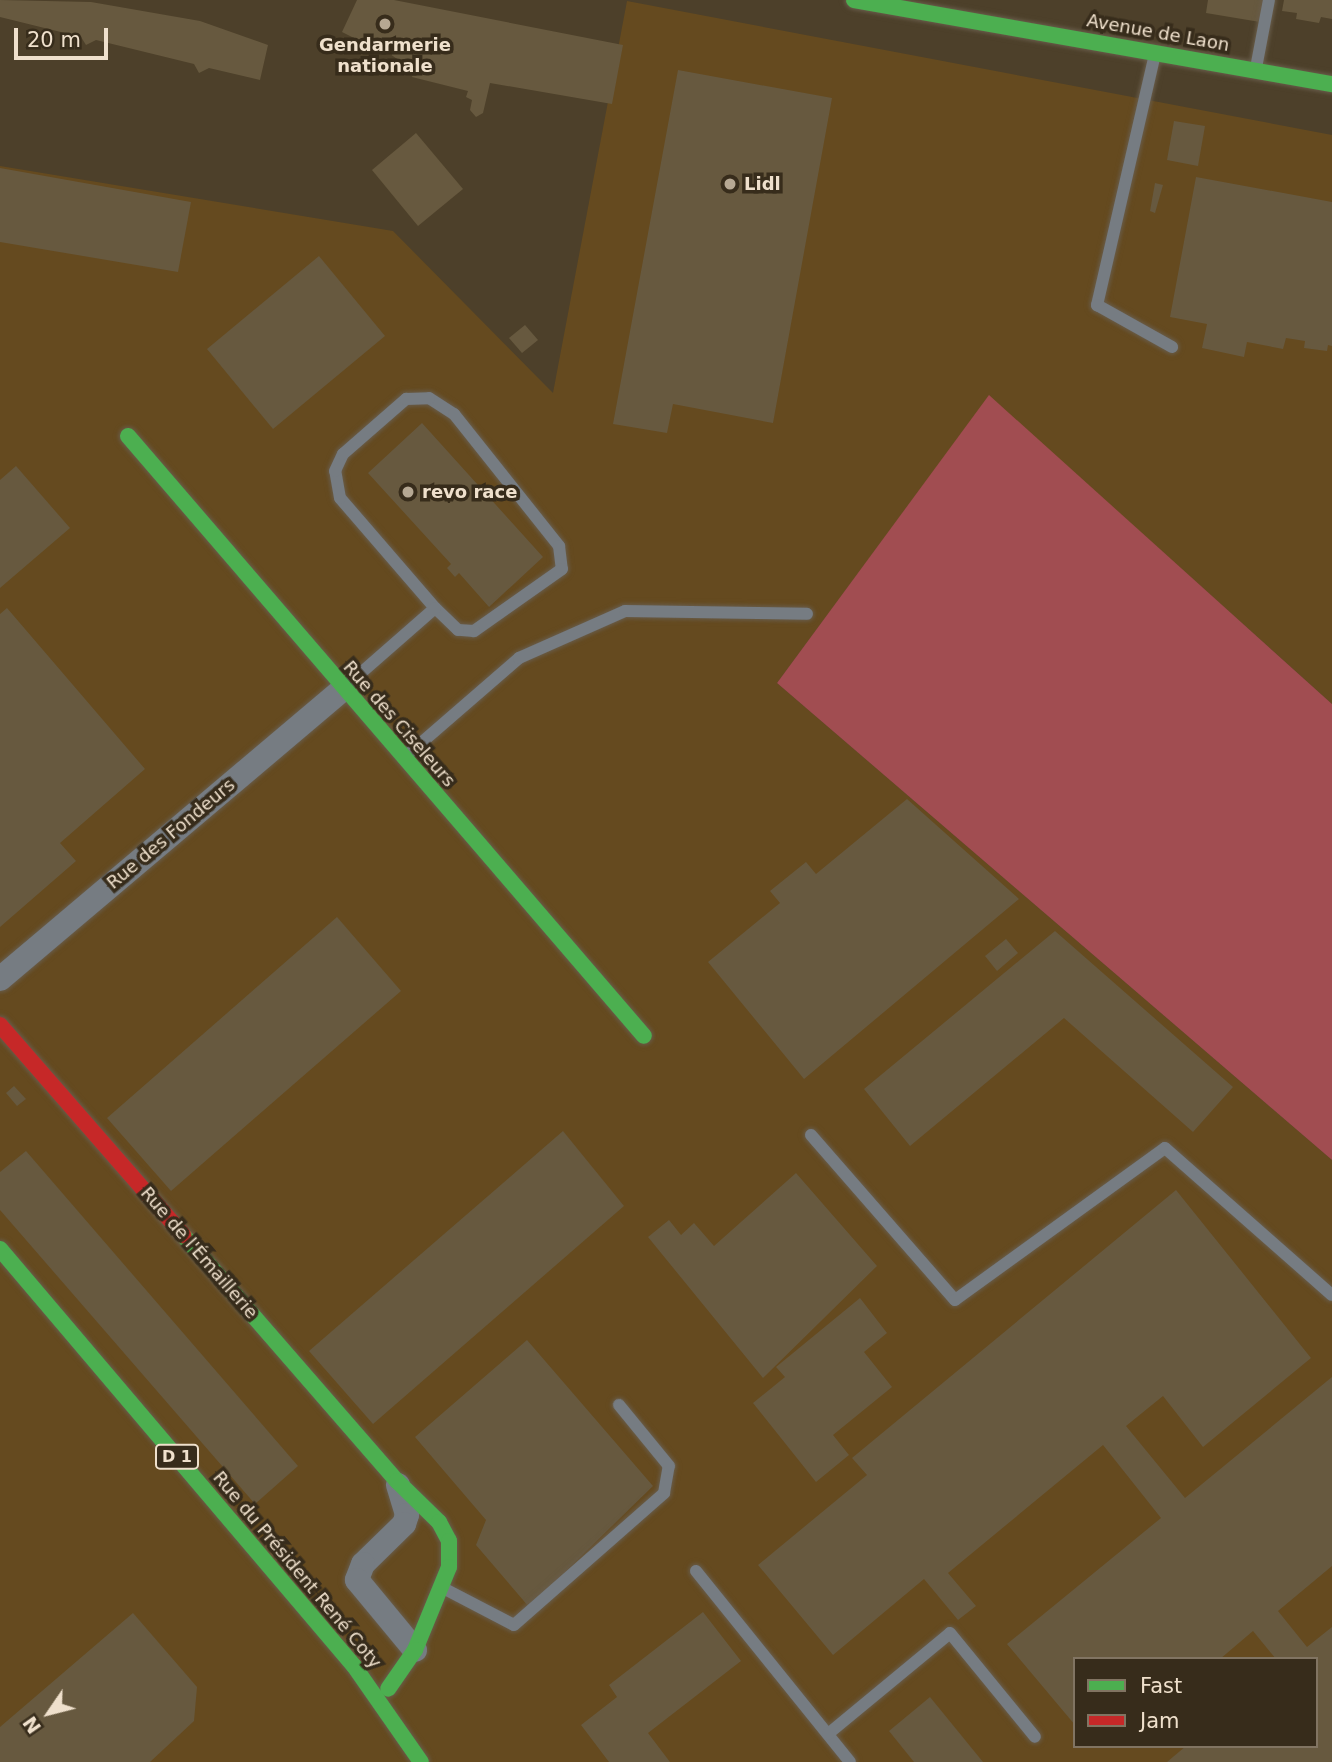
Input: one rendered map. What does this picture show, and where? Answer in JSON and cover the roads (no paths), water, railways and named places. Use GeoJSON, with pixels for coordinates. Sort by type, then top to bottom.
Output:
{"type":"FeatureCollection","features":[{"type":"Feature","properties":{"kind":"street","name":"Avenue de Laon"},"geometry":{"type":"LineString","coordinates":[[854,0],[919,6],[1332,84]]}},
{"type":"Feature","properties":{"kind":"street","name":"Rue des Ciseleurs"},"geometry":{"type":"LineString","coordinates":[[128,436],[403,759],[644,1036]]}},
{"type":"Feature","properties":{"kind":"street","name":"Rue des Fondeurs"},"geometry":{"type":"LineString","coordinates":[[0,979],[343,689]]}},
{"type":"Feature","properties":{"kind":"street","name":"Rue de l'Émaillerie"},"geometry":{"type":"LineString","coordinates":[[0,1026],[397,1481],[439,1522],[449,1541],[449,1567],[415,1650],[388,1689]]}},
{"type":"Feature","properties":{"kind":"street","name":"Rue du Président René Coty"},"geometry":{"type":"LineString","coordinates":[[0,1249],[354,1666],[421,1762]]}},
{"type":"Feature","properties":{"kind":"street","name":"Rue de l'Émaillerie"},"geometry":{"type":"LineString","coordinates":[[397,1481],[407,1515],[404,1524],[363,1564],[357,1580],[415,1650]]}},
{"type":"Feature","properties":{"kind":"street","name":"D 1"},"geometry":{"type":"LineString","coordinates":[[354,1666],[388,1689],[414,1721]]}},
{"type":"Feature","properties":{"kind":"lane"},"geometry":{"type":"LineString","coordinates":[[1255,70],[1269,0]]}},
{"type":"Feature","properties":{"kind":"lane"},"geometry":{"type":"LineString","coordinates":[[1156,52],[1097,305],[1172,347]]}},
{"type":"Feature","properties":{"kind":"lane"},"geometry":{"type":"LineString","coordinates":[[429,398],[454,414],[559,546],[562,569],[474,631],[458,630],[435,608],[340,498],[335,471],[343,454],[406,399],[429,398]]}},
{"type":"Feature","properties":{"kind":"lane"},"geometry":{"type":"LineString","coordinates":[[343,689],[435,608]]}},
{"type":"Feature","properties":{"kind":"lane"},"geometry":{"type":"LineString","coordinates":[[403,759],[519,658],[625,611],[807,614]]}},
{"type":"Feature","properties":{"kind":"lane"},"geometry":{"type":"LineString","coordinates":[[811,1135],[955,1300],[1165,1147],[1332,1295]]}},
{"type":"Feature","properties":{"kind":"lane"},"geometry":{"type":"LineString","coordinates":[[441,1587],[514,1625],[664,1493],[669,1466],[619,1405]]}},
{"type":"Feature","properties":{"kind":"lane"},"geometry":{"type":"LineString","coordinates":[[696,1571],[850,1762]]}},
{"type":"Feature","properties":{"kind":"lane"},"geometry":{"type":"LineString","coordinates":[[828,1734],[950,1633],[1035,1737]]}},
{"type":"Feature","properties":{"kind":"place","name":"Gendarmerie nationale"},"geometry":{"type":"Point","coordinates":[385,24]}},
{"type":"Feature","properties":{"kind":"place","name":"Lidl"},"geometry":{"type":"Point","coordinates":[730,184]}},
{"type":"Feature","properties":{"kind":"place","name":"revo race"},"geometry":{"type":"Point","coordinates":[408,492]}}]}
